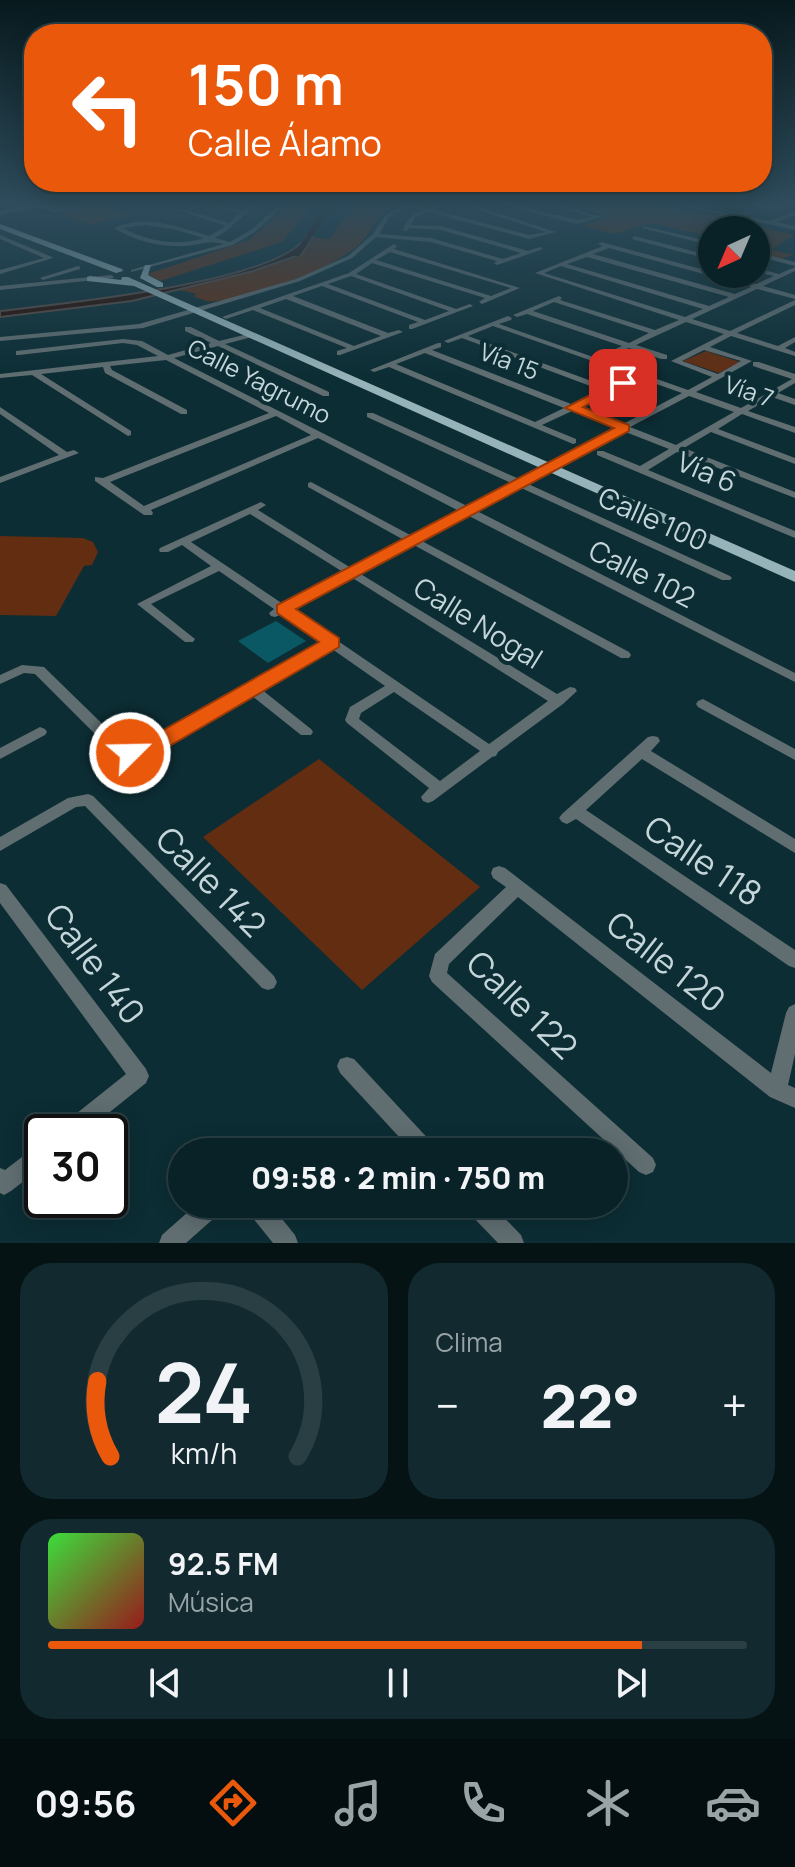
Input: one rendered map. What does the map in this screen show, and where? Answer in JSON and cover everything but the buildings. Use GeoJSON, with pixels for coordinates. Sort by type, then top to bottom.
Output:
{"type":"FeatureCollection","features":[{"type":"Feature","properties":{"kind":"main road"},"geometry":{"type":"LineString","coordinates":[[81,262],[122,275],[142,287]]}},
{"type":"Feature","properties":{"kind":"main road"},"geometry":{"type":"LineString","coordinates":[[85,262],[161,289],[249,335],[795,567]]}},
{"type":"Feature","properties":{"kind":"main road"},"geometry":{"type":"LineString","coordinates":[[89,265],[102,273],[90,279]]}},
{"type":"Feature","properties":{"kind":"main road"},"geometry":{"type":"LineString","coordinates":[[148,267],[143,276],[161,289]]}},
{"type":"Feature","properties":{"kind":"main road"},"geometry":{"type":"LineString","coordinates":[[90,279],[161,289]]}},
{"type":"Feature","properties":{"kind":"main road"},"geometry":{"type":"LineString","coordinates":[[202,310],[226,317],[795,577]]}},
{"type":"Feature","properties":{"kind":"street"},"geometry":{"type":"LineString","coordinates":[[13,269],[35,262]]}},
{"type":"Feature","properties":{"kind":"street"},"geometry":{"type":"LineString","coordinates":[[0,288],[122,275],[166,262]]}},
{"type":"Feature","properties":{"kind":"street"},"geometry":{"type":"LineString","coordinates":[[0,339],[140,326],[311,276],[340,262]]}},
{"type":"Feature","properties":{"kind":"street"},"geometry":{"type":"LineString","coordinates":[[226,317],[324,285],[373,262]]}},
{"type":"Feature","properties":{"kind":"street"},"geometry":{"type":"LineString","coordinates":[[378,262],[491,298]]}},
{"type":"Feature","properties":{"kind":"street"},"geometry":{"type":"LineString","coordinates":[[436,262],[517,288],[482,302]]}},
{"type":"Feature","properties":{"kind":"street"},"geometry":{"type":"LineString","coordinates":[[490,265],[500,262]]}},
{"type":"Feature","properties":{"kind":"street"},"geometry":{"type":"LineString","coordinates":[[565,262],[538,273],[795,354]]}},
{"type":"Feature","properties":{"kind":"street"},"geometry":{"type":"LineString","coordinates":[[615,262],[735,296]]}},
{"type":"Feature","properties":{"kind":"street"},"geometry":{"type":"LineString","coordinates":[[667,262],[698,271]]}},
{"type":"Feature","properties":{"kind":"street"},"geometry":{"type":"LineString","coordinates":[[560,264],[709,308]]}},
{"type":"Feature","properties":{"kind":"street"},"geometry":{"type":"LineString","coordinates":[[0,267],[13,269],[35,280],[78,268]]}},
{"type":"Feature","properties":{"kind":"street"},"geometry":{"type":"LineString","coordinates":[[770,281],[795,267]]}},
{"type":"Feature","properties":{"kind":"street"},"geometry":{"type":"LineString","coordinates":[[351,274],[456,311]]}},
{"type":"Feature","properties":{"kind":"street"},"geometry":{"type":"LineString","coordinates":[[770,274],[780,276]]}},
{"type":"Feature","properties":{"kind":"street"},"geometry":{"type":"LineString","coordinates":[[324,285],[424,322]]}},
{"type":"Feature","properties":{"kind":"street"},"geometry":{"type":"LineString","coordinates":[[597,360],[755,288]]}},
{"type":"Feature","properties":{"kind":"street"},"geometry":{"type":"LineString","coordinates":[[760,288],[795,299]]}},
{"type":"Feature","properties":{"kind":"street"},"geometry":{"type":"LineString","coordinates":[[269,289],[388,336]]}},
{"type":"Feature","properties":{"kind":"street"},"geometry":{"type":"LineString","coordinates":[[448,341],[566,295]]}},
{"type":"Feature","properties":{"kind":"street"},"geometry":{"type":"LineString","coordinates":[[720,377],[675,361],[780,310],[795,299]]}},
{"type":"Feature","properties":{"kind":"street"},"geometry":{"type":"LineString","coordinates":[[554,300],[656,333]]}},
{"type":"Feature","properties":{"kind":"street"},"geometry":{"type":"LineString","coordinates":[[412,327],[470,306]]}},
{"type":"Feature","properties":{"kind":"street"},"geometry":{"type":"LineString","coordinates":[[255,308],[353,348]]}},
{"type":"Feature","properties":{"kind":"street"},"geometry":{"type":"LineString","coordinates":[[780,310],[795,314]]}},
{"type":"Feature","properties":{"kind":"street"},"geometry":{"type":"LineString","coordinates":[[526,311],[664,357]]}},
{"type":"Feature","properties":{"kind":"street","name":"Vía 7"},"geometry":{"type":"LineString","coordinates":[[493,324],[795,430]]}},
{"type":"Feature","properties":{"kind":"street"},"geometry":{"type":"LineString","coordinates":[[188,329],[326,394]]}},
{"type":"Feature","properties":{"kind":"street"},"geometry":{"type":"LineString","coordinates":[[340,353],[399,332]]}},
{"type":"Feature","properties":{"kind":"street"},"geometry":{"type":"LineString","coordinates":[[0,376],[168,357],[249,335]]}},
{"type":"Feature","properties":{"kind":"street"},"geometry":{"type":"LineString","coordinates":[[462,336],[608,390]]}},
{"type":"Feature","properties":{"kind":"street"},"geometry":{"type":"LineString","coordinates":[[778,349],[795,339]]}},
{"type":"Feature","properties":{"kind":"street","name":"Calle Yagrumo"},"geometry":{"type":"LineString","coordinates":[[20,352],[132,341],[468,511]]}},
{"type":"Feature","properties":{"kind":"street","name":"Vía 15"},"geometry":{"type":"LineString","coordinates":[[374,370],[438,345]]}},
{"type":"Feature","properties":{"kind":"street"},"geometry":{"type":"LineString","coordinates":[[279,611],[748,361],[702,347]]}},
{"type":"Feature","properties":{"kind":"street","name":"Vía 15"},"geometry":{"type":"LineString","coordinates":[[425,350],[625,428]]}},
{"type":"Feature","properties":{"kind":"street","name":"Vía 15"},"geometry":{"type":"LineString","coordinates":[[389,364],[573,441]]}},
{"type":"Feature","properties":{"kind":"street"},"geometry":{"type":"LineString","coordinates":[[756,364],[795,378]]}},
{"type":"Feature","properties":{"kind":"street"},"geometry":{"type":"LineString","coordinates":[[106,365],[108,371],[184,412]]}},
{"type":"Feature","properties":{"kind":"street"},"geometry":{"type":"LineString","coordinates":[[33,372],[128,433]]}},
{"type":"Feature","properties":{"kind":"street"},"geometry":{"type":"LineString","coordinates":[[535,425],[639,375]]}},
{"type":"Feature","properties":{"kind":"street"},"geometry":{"type":"LineString","coordinates":[[640,470],[795,378]]}},
{"type":"Feature","properties":{"kind":"street"},"geometry":{"type":"LineString","coordinates":[[771,394],[795,402]]}},
{"type":"Feature","properties":{"kind":"street"},"geometry":{"type":"LineString","coordinates":[[0,410],[70,454],[0,480]]}},
{"type":"Feature","properties":{"kind":"street"},"geometry":{"type":"LineString","coordinates":[[277,413],[100,481],[146,511],[318,435]]}},
{"type":"Feature","properties":{"kind":"street","name":"Calle 100"},"geometry":{"type":"LineString","coordinates":[[370,415],[726,578]]}},
{"type":"Feature","properties":{"kind":"street","name":"Vía 6"},"geometry":{"type":"LineString","coordinates":[[625,428],[795,495]]}},
{"type":"Feature","properties":{"kind":"street","name":"Vía 7"},"geometry":{"type":"LineString","coordinates":[[711,429],[795,461]]}},
{"type":"Feature","properties":{"kind":"street","name":"Vía 6"},"geometry":{"type":"LineString","coordinates":[[600,453],[795,535]]}},
{"type":"Feature","properties":{"kind":"street"},"geometry":{"type":"LineString","coordinates":[[311,485],[625,655]]}},
{"type":"Feature","properties":{"kind":"street","name":"Calle Nogal"},"geometry":{"type":"LineString","coordinates":[[183,541],[255,508],[352,573],[564,696],[491,752]]}},
{"type":"Feature","properties":{"kind":"street","name":"Calle 102"},"geometry":{"type":"LineString","coordinates":[[468,511],[795,678]]}},
{"type":"Feature","properties":{"kind":"street"},"geometry":{"type":"LineString","coordinates":[[164,550],[183,541],[279,611],[333,643],[491,752],[434,792],[352,720],[355,710],[395,686]]}},
{"type":"Feature","properties":{"kind":"street"},"geometry":{"type":"LineString","coordinates":[[189,639],[143,604],[219,566]]}},
{"type":"Feature","properties":{"kind":"street"},"geometry":{"type":"LineString","coordinates":[[0,680],[22,669],[39,670],[120,750],[130,753],[146,749],[333,643]]}},
{"type":"Feature","properties":{"kind":"street"},"geometry":{"type":"LineString","coordinates":[[251,688],[306,732]]}},
{"type":"Feature","properties":{"kind":"street"},"geometry":{"type":"LineString","coordinates":[[703,704],[795,755]]}},
{"type":"Feature","properties":{"kind":"street"},"geometry":{"type":"LineString","coordinates":[[0,754],[40,732]]}},
{"type":"Feature","properties":{"kind":"street","name":"Calle 118"},"geometry":{"type":"LineString","coordinates":[[795,847],[648,747],[572,815],[795,960]]}},
{"type":"Feature","properties":{"kind":"street","name":"Calle 142"},"geometry":{"type":"LineString","coordinates":[[0,845],[73,802],[88,800],[268,982]]}},
{"type":"Feature","properties":{"kind":"street","name":"Calle 120"},"geometry":{"type":"LineString","coordinates":[[499,873],[786,1094]]}},
{"type":"Feature","properties":{"kind":"street","name":"Calle 122"},"geometry":{"type":"LineString","coordinates":[[517,887],[441,960],[438,976],[646,1165]]}},
{"type":"Feature","properties":{"kind":"street","name":"Calle 140"},"geometry":{"type":"LineString","coordinates":[[0,890],[139,1076],[92,1114]]}},
{"type":"Feature","properties":{"kind":"street"},"geometry":{"type":"LineString","coordinates":[[786,1094],[795,1013]]}},
{"type":"Feature","properties":{"kind":"street"},"geometry":{"type":"LineString","coordinates":[[347,1066],[414,1138]]}},
{"type":"Feature","properties":{"kind":"street"},"geometry":{"type":"LineString","coordinates":[[2,1181],[24,1166]]}},
{"type":"Feature","properties":{"kind":"street"},"geometry":{"type":"LineString","coordinates":[[170,1243],[198,1218]]}},
{"type":"Feature","properties":{"kind":"street"},"geometry":{"type":"LineString","coordinates":[[267,1218],[287,1243]]}},
{"type":"Feature","properties":{"kind":"street"},"geometry":{"type":"LineString","coordinates":[[489,1218],[512,1242]]}},
{"type":"Feature","properties":{"kind":"shaded area"},"geometry":{"type":"Polygon","coordinates":[[[184,262],[219,262],[160,281],[148,274],[184,262]]]}},
{"type":"Feature","properties":{"kind":"shaded area"},"geometry":{"type":"Polygon","coordinates":[[[279,262],[333,262],[289,282],[233,298],[205,300],[193,296],[197,294],[175,289],[279,262]]]}},
{"type":"Feature","properties":{"kind":"shaded area"},"geometry":{"type":"Polygon","coordinates":[[[279,262],[132,301],[0,317],[0,311],[116,297],[214,278],[279,262]]]}},
{"type":"Feature","properties":{"kind":"shaded area"},"geometry":{"type":"Polygon","coordinates":[[[706,351],[740,362],[719,373],[683,361],[706,351]]]}},
{"type":"Feature","properties":{"kind":"shaded area"},"geometry":{"type":"Polygon","coordinates":[[[0,536],[83,538],[93,542],[98,552],[92,565],[84,566],[56,616],[0,615],[0,536]]]}},
{"type":"Feature","properties":{"kind":"shaded area"},"geometry":{"type":"Polygon","coordinates":[[[319,759],[480,887],[362,990],[203,837],[319,759]]]}},
{"type":"Feature","properties":{"kind":"route"},"geometry":{"type":"LineString","coordinates":[[130,753],[146,749],[333,643],[283,609],[625,428],[572,408],[623,383]]}}]}
